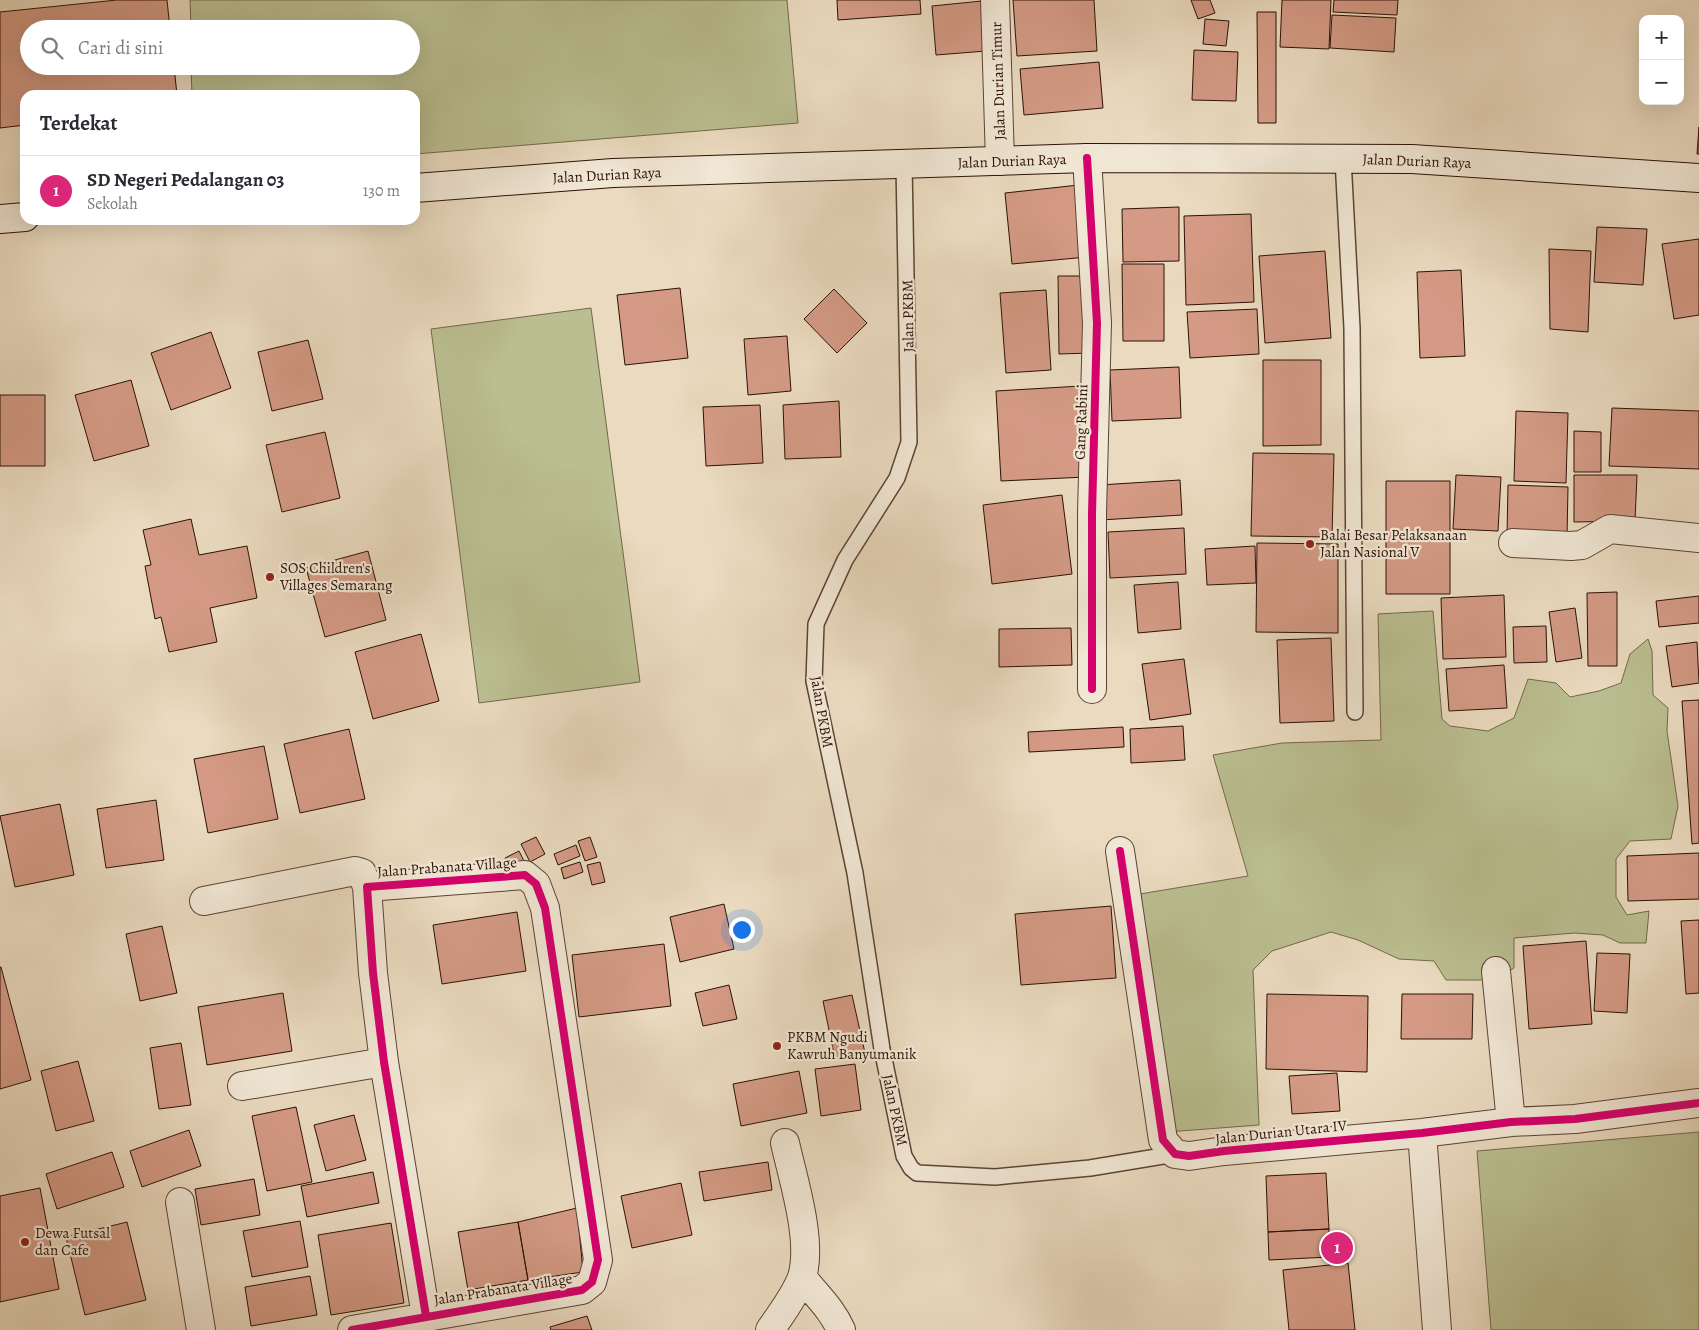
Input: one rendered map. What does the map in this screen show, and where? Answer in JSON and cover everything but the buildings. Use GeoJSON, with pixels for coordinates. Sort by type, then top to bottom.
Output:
{"type":"FeatureCollection","features":[{"type":"Feature","properties":{"kind":"street","name":"Jalan Durian Timur"},"geometry":{"type":"LineString","coordinates":[[995,0],[1000,161]]}},
{"type":"Feature","properties":{"kind":"street","name":"Jalan Durian Raya"},"geometry":{"type":"LineString","coordinates":[[420,188],[613,173],[1087,158],[1412,159],[1699,178]]}},
{"type":"Feature","properties":{"kind":"street","name":"Gang Rabini"},"geometry":{"type":"LineString","coordinates":[[1087,158],[1097,323],[1093,476],[1092,688]]}},
{"type":"Feature","properties":{"kind":"street"},"geometry":{"type":"LineString","coordinates":[[0,219],[20,217]]}},
{"type":"Feature","properties":{"kind":"street"},"geometry":{"type":"LineString","coordinates":[[1513,543],[1571,546],[1590,542],[1610,529],[1699,538]]}},
{"type":"Feature","properties":{"kind":"street"},"geometry":{"type":"LineString","coordinates":[[1120,851],[1163,1140],[1175,1154]]}},
{"type":"Feature","properties":{"kind":"street"},"geometry":{"type":"LineString","coordinates":[[204,901],[355,871],[362,873],[367,887]]}},
{"type":"Feature","properties":{"kind":"street","name":"Jalan Prabanata Village"},"geometry":{"type":"LineString","coordinates":[[352,1330],[582,1290],[592,1282],[598,1260],[545,908],[536,884],[525,876],[367,887],[373,973],[384,1062],[426,1316]]}},
{"type":"Feature","properties":{"kind":"street"},"geometry":{"type":"LineString","coordinates":[[1496,971],[1512,1122]]}},
{"type":"Feature","properties":{"kind":"street"},"geometry":{"type":"LineString","coordinates":[[242,1086],[384,1062]]}},
{"type":"Feature","properties":{"kind":"street","name":"Jalan Durian Utara IV"},"geometry":{"type":"LineString","coordinates":[[1175,1154],[1189,1156],[1224,1151],[1422,1133],[1512,1122],[1575,1119],[1699,1103]]}},
{"type":"Feature","properties":{"kind":"street"},"geometry":{"type":"LineString","coordinates":[[1422,1133],[1437,1330]]}},
{"type":"Feature","properties":{"kind":"street"},"geometry":{"type":"LineString","coordinates":[[770,1330],[802,1277],[806,1255],[804,1231],[786,1143]]}},
{"type":"Feature","properties":{"kind":"street"},"geometry":{"type":"LineString","coordinates":[[180,1202],[201,1330]]}},
{"type":"Feature","properties":{"kind":"street"},"geometry":{"type":"LineString","coordinates":[[802,1277],[824,1302],[841,1330]]}},
{"type":"Feature","properties":{"kind":"lane"},"geometry":{"type":"LineString","coordinates":[[1343,159],[1352,328],[1355,712]]}},
{"type":"Feature","properties":{"kind":"lane","name":"Jalan PKBM"},"geometry":{"type":"LineString","coordinates":[[904,164],[909,442],[897,478],[844,560],[816,624],[814,681],[855,873],[882,1049],[904,1156],[911,1168],[917,1173],[995,1177],[1090,1168],[1175,1154]]}},
{"type":"Feature","properties":{"kind":"green space"},"geometry":{"type":"Polygon","coordinates":[[[190,0],[787,0],[798,123],[420,154],[420,90],[192,90],[191,75],[420,75],[420,20],[191,20],[190,0]]]}},
{"type":"Feature","properties":{"kind":"green space"},"geometry":{"type":"Polygon","coordinates":[[[591,308],[640,682],[479,703],[431,329],[591,308]]]}},
{"type":"Feature","properties":{"kind":"green space"},"geometry":{"type":"Polygon","coordinates":[[[1433,611],[1442,719],[1450,726],[1488,731],[1514,718],[1528,679],[1556,683],[1570,697],[1599,691],[1621,683],[1630,654],[1648,639],[1652,651],[1653,695],[1668,708],[1667,731],[1678,806],[1671,839],[1630,841],[1616,859],[1616,897],[1627,915],[1649,911],[1646,943],[1620,943],[1603,935],[1575,933],[1514,938],[1514,968],[1494,980],[1446,980],[1434,961],[1399,959],[1358,940],[1331,932],[1272,951],[1253,970],[1259,1125],[1167,1132],[1140,894],[1248,876],[1213,755],[1282,743],[1381,740],[1378,614],[1433,611]]]}},
{"type":"Feature","properties":{"kind":"green space"},"geometry":{"type":"Polygon","coordinates":[[[1699,1132],[1699,1330],[1491,1330],[1477,1151],[1699,1132]]]}},
{"type":"Feature","properties":{"kind":"cycle path"},"geometry":{"type":"LineString","coordinates":[[1087,158],[1097,323],[1092,513],[1092,689]]}},
{"type":"Feature","properties":{"kind":"cycle path"},"geometry":{"type":"LineString","coordinates":[[1120,851],[1163,1140],[1175,1154],[1189,1156],[1224,1151],[1422,1133],[1511,1122],[1575,1119],[1699,1103]]}},
{"type":"Feature","properties":{"kind":"cycle path"},"geometry":{"type":"LineString","coordinates":[[352,1330],[582,1290],[592,1282],[598,1260],[545,908],[536,884],[525,875],[367,887],[373,973],[384,1062],[426,1316]]}},
{"type":"Feature","properties":{"kind":"place","name":"Balai Besar Pelaksanaan Jalan Nasional V"},"geometry":{"type":"Point","coordinates":[1310,544]}},
{"type":"Feature","properties":{"kind":"place","name":"SOS Children's Villages Semarang"},"geometry":{"type":"Point","coordinates":[270,577]}},
{"type":"Feature","properties":{"kind":"place","name":"PKBM Ngudi Kawruh Banyumanik"},"geometry":{"type":"Point","coordinates":[777,1046]}},
{"type":"Feature","properties":{"kind":"place","name":"Dewa Futsal dan Cafe"},"geometry":{"type":"Point","coordinates":[25,1242]}},
{"type":"Feature","properties":{"kind":"place","name":"SD Negeri Pedalangan 03"},"geometry":{"type":"Point","coordinates":[1337,1248]}}]}
